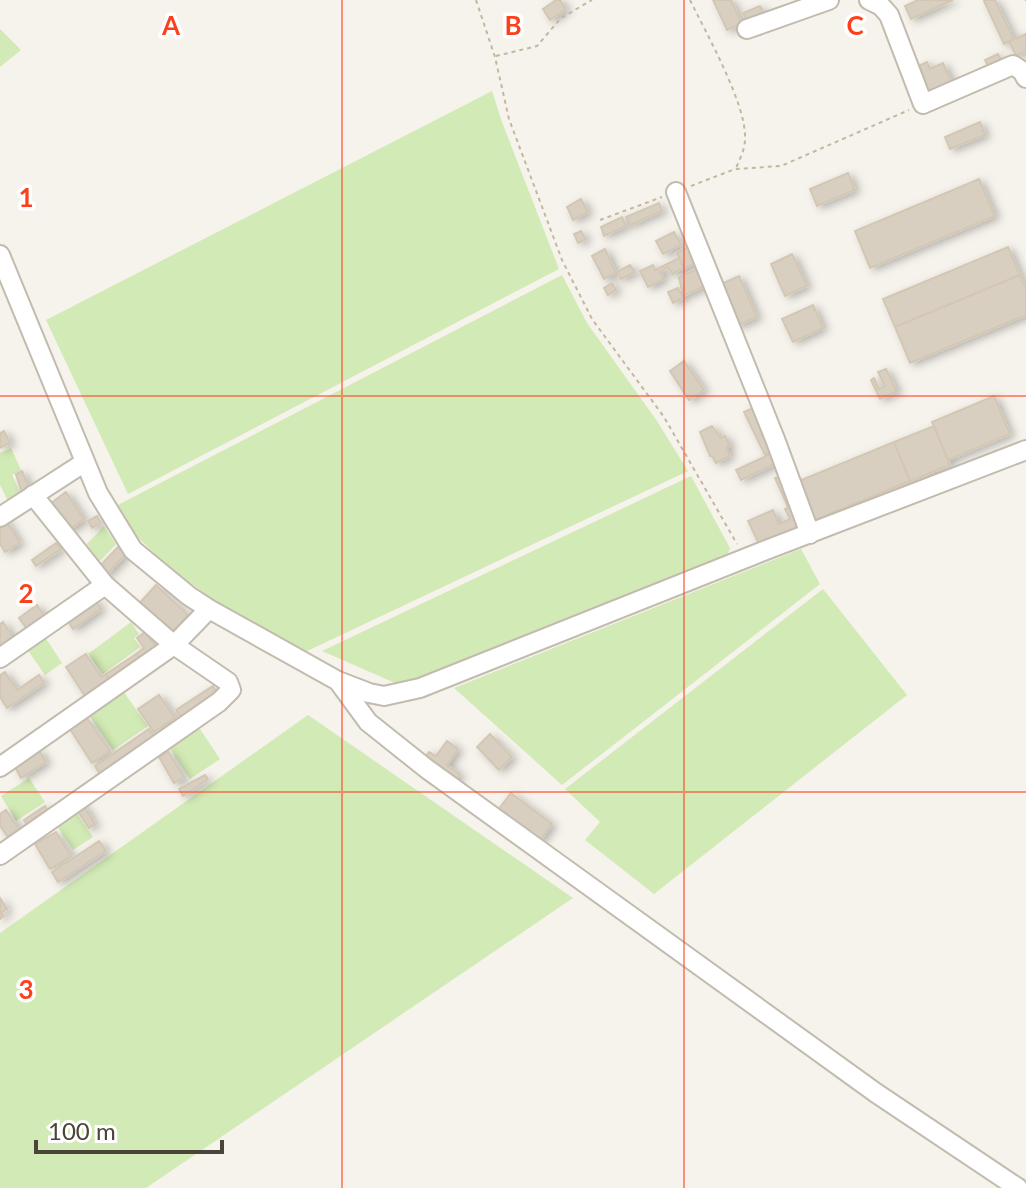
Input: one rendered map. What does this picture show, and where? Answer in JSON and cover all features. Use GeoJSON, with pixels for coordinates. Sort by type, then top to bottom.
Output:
{"type":"FeatureCollection","features":[{"type":"Feature","properties":{"kind":"lane"},"geometry":{"type":"LineString","coordinates":[[747,29],[829,0]]}},
{"type":"Feature","properties":{"kind":"lane"},"geometry":{"type":"LineString","coordinates":[[869,0],[889,15],[923,104],[1013,65],[1026,78]]}},
{"type":"Feature","properties":{"kind":"lane"},"geometry":{"type":"LineString","coordinates":[[676,192],[810,534]]}},
{"type":"Feature","properties":{"kind":"lane"},"geometry":{"type":"LineString","coordinates":[[0,255],[98,493],[133,550],[209,609],[338,681],[384,696],[420,688],[1026,450]]}},
{"type":"Feature","properties":{"kind":"lane"},"geometry":{"type":"LineString","coordinates":[[0,517],[85,462]]}},
{"type":"Feature","properties":{"kind":"lane"},"geometry":{"type":"LineString","coordinates":[[0,855],[229,694],[231,685],[174,645],[105,585],[33,495]]}},
{"type":"Feature","properties":{"kind":"lane"},"geometry":{"type":"LineString","coordinates":[[0,658],[105,585]]}},
{"type":"Feature","properties":{"kind":"lane"},"geometry":{"type":"LineString","coordinates":[[0,767],[174,645],[209,609]]}},
{"type":"Feature","properties":{"kind":"lane"},"geometry":{"type":"LineString","coordinates":[[338,681],[368,722],[427,769],[876,1093],[1018,1188]]}},
{"type":"Feature","properties":{"kind":"path"},"geometry":{"type":"LineString","coordinates":[[476,0],[495,57],[509,119],[562,260],[592,319],[664,417],[746,558]]}},
{"type":"Feature","properties":{"kind":"path"},"geometry":{"type":"LineString","coordinates":[[495,57],[537,46],[561,18],[592,0]]}},
{"type":"Feature","properties":{"kind":"path"},"geometry":{"type":"LineString","coordinates":[[690,0],[734,94],[744,125],[745,139],[735,169]]}},
{"type":"Feature","properties":{"kind":"path"},"geometry":{"type":"LineString","coordinates":[[600,220],[735,169],[781,166],[923,104]]}},
{"type":"Feature","properties":{"kind":"green space"},"geometry":{"type":"Polygon","coordinates":[[[0,29],[21,50],[0,67],[0,29]]]}},
{"type":"Feature","properties":{"kind":"green space"},"geometry":{"type":"Polygon","coordinates":[[[492,91],[559,269],[128,494],[46,320],[492,91]]]}},
{"type":"Feature","properties":{"kind":"green space"},"geometry":{"type":"Polygon","coordinates":[[[562,275],[587,323],[657,421],[688,471],[303,653],[200,590],[154,553],[112,508],[562,275]]]}},
{"type":"Feature","properties":{"kind":"green space"},"geometry":{"type":"Polygon","coordinates":[[[11,448],[21,470],[12,475],[21,494],[8,501],[0,485],[0,453],[11,448]]]}},
{"type":"Feature","properties":{"kind":"green space"},"geometry":{"type":"Polygon","coordinates":[[[691,476],[730,548],[726,558],[404,687],[322,651],[691,476]]]}},
{"type":"Feature","properties":{"kind":"green space"},"geometry":{"type":"Polygon","coordinates":[[[104,526],[116,544],[99,562],[87,544],[104,526]]]}},
{"type":"Feature","properties":{"kind":"green space"},"geometry":{"type":"Polygon","coordinates":[[[801,549],[820,584],[562,785],[454,688],[801,549]]]}},
{"type":"Feature","properties":{"kind":"green space"},"geometry":{"type":"Polygon","coordinates":[[[823,589],[907,695],[654,894],[585,840],[600,822],[565,789],[823,589]]]}},
{"type":"Feature","properties":{"kind":"green space"},"geometry":{"type":"Polygon","coordinates":[[[131,622],[139,634],[134,638],[140,647],[103,674],[88,654],[131,622]]]}},
{"type":"Feature","properties":{"kind":"green space"},"geometry":{"type":"Polygon","coordinates":[[[45,637],[62,663],[45,675],[27,649],[45,637]]]}},
{"type":"Feature","properties":{"kind":"green space"},"geometry":{"type":"Polygon","coordinates":[[[123,691],[148,726],[113,750],[89,715],[123,691]]]}},
{"type":"Feature","properties":{"kind":"green space"},"geometry":{"type":"Polygon","coordinates":[[[308,715],[573,898],[146,1188],[0,1188],[0,933],[308,715]]]}},
{"type":"Feature","properties":{"kind":"green space"},"geometry":{"type":"Polygon","coordinates":[[[198,726],[220,759],[190,779],[168,746],[198,726]]]}},
{"type":"Feature","properties":{"kind":"green space"},"geometry":{"type":"Polygon","coordinates":[[[29,778],[45,802],[16,821],[1,796],[29,778]]]}},
{"type":"Feature","properties":{"kind":"green space"},"geometry":{"type":"Polygon","coordinates":[[[74,809],[93,837],[73,850],[54,822],[74,809]]]}},
{"type":"Feature","properties":{"kind":"building"},"geometry":{"type":"Polygon","coordinates":[[[560,0],[566,9],[550,20],[543,9],[560,0]]]}},
{"type":"Feature","properties":{"kind":"building"},"geometry":{"type":"Polygon","coordinates":[[[713,0],[731,0],[742,24],[727,30],[713,0]]]}},
{"type":"Feature","properties":{"kind":"building"},"geometry":{"type":"Polygon","coordinates":[[[918,0],[953,0],[911,19],[905,6],[918,0]]]}},
{"type":"Feature","properties":{"kind":"building"},"geometry":{"type":"Polygon","coordinates":[[[995,0],[1014,39],[1004,44],[984,1],[995,0]]]}},
{"type":"Feature","properties":{"kind":"building"},"geometry":{"type":"Polygon","coordinates":[[[760,6],[764,14],[747,21],[743,13],[760,6]]]}},
{"type":"Feature","properties":{"kind":"building"},"geometry":{"type":"Polygon","coordinates":[[[1026,34],[1026,51],[1016,56],[1009,41],[1026,34]]]}},
{"type":"Feature","properties":{"kind":"building"},"geometry":{"type":"Polygon","coordinates":[[[998,54],[1003,64],[990,70],[985,60],[998,54]]]}},
{"type":"Feature","properties":{"kind":"building"},"geometry":{"type":"Polygon","coordinates":[[[927,62],[930,69],[943,63],[953,85],[925,98],[914,68],[927,62]]]}},
{"type":"Feature","properties":{"kind":"building"},"geometry":{"type":"Polygon","coordinates":[[[980,122],[985,135],[950,149],[945,137],[980,122]]]}},
{"type":"Feature","properties":{"kind":"building"},"geometry":{"type":"Polygon","coordinates":[[[848,173],[855,190],[817,206],[810,189],[848,173]]]}},
{"type":"Feature","properties":{"kind":"building"},"geometry":{"type":"Polygon","coordinates":[[[979,179],[995,216],[870,268],[855,231],[979,179]]]}},
{"type":"Feature","properties":{"kind":"building"},"geometry":{"type":"Polygon","coordinates":[[[581,199],[588,212],[573,220],[567,207],[581,199]]]}},
{"type":"Feature","properties":{"kind":"building"},"geometry":{"type":"Polygon","coordinates":[[[659,203],[662,211],[630,225],[626,217],[659,203]]]}},
{"type":"Feature","properties":{"kind":"building"},"geometry":{"type":"Polygon","coordinates":[[[622,217],[626,226],[604,236],[601,227],[622,217]]]}},
{"type":"Feature","properties":{"kind":"building"},"geometry":{"type":"Polygon","coordinates":[[[581,231],[586,239],[578,243],[574,234],[581,231]]]}},
{"type":"Feature","properties":{"kind":"building"},"geometry":{"type":"Polygon","coordinates":[[[674,232],[681,245],[663,254],[656,241],[674,232]]]}},
{"type":"Feature","properties":{"kind":"building"},"geometry":{"type":"Polygon","coordinates":[[[688,247],[696,263],[684,268],[677,253],[688,247]]]}},
{"type":"Feature","properties":{"kind":"building"},"geometry":{"type":"Polygon","coordinates":[[[1008,247],[1020,275],[895,327],[883,299],[1008,247]]]}},
{"type":"Feature","properties":{"kind":"building"},"geometry":{"type":"Polygon","coordinates":[[[605,249],[616,273],[604,279],[592,256],[605,249]]]}},
{"type":"Feature","properties":{"kind":"building"},"geometry":{"type":"Polygon","coordinates":[[[792,254],[807,286],[785,296],[771,264],[792,254]]]}},
{"type":"Feature","properties":{"kind":"building"},"geometry":{"type":"Polygon","coordinates":[[[679,258],[684,268],[672,274],[668,267],[660,272],[664,279],[648,287],[640,271],[653,265],[655,270],[679,258]]]}},
{"type":"Feature","properties":{"kind":"building"},"geometry":{"type":"Polygon","coordinates":[[[630,265],[635,272],[621,279],[617,272],[630,265]]]}},
{"type":"Feature","properties":{"kind":"building"},"geometry":{"type":"Polygon","coordinates":[[[697,269],[705,286],[683,296],[679,277],[697,269]]]}},
{"type":"Feature","properties":{"kind":"building"},"geometry":{"type":"Polygon","coordinates":[[[1020,275],[1026,289],[1026,315],[910,363],[895,327],[1020,275]]]}},
{"type":"Feature","properties":{"kind":"building"},"geometry":{"type":"Polygon","coordinates":[[[739,276],[757,317],[737,326],[719,285],[739,276]]]}},
{"type":"Feature","properties":{"kind":"building"},"geometry":{"type":"Polygon","coordinates":[[[612,283],[616,290],[608,295],[604,288],[612,283]]]}},
{"type":"Feature","properties":{"kind":"building"},"geometry":{"type":"Polygon","coordinates":[[[678,288],[683,298],[673,303],[668,292],[678,288]]]}},
{"type":"Feature","properties":{"kind":"building"},"geometry":{"type":"Polygon","coordinates":[[[813,305],[823,328],[793,342],[782,319],[813,305]]]}},
{"type":"Feature","properties":{"kind":"building"},"geometry":{"type":"Polygon","coordinates":[[[684,361],[704,390],[689,400],[670,371],[684,361]]]}},
{"type":"Feature","properties":{"kind":"building"},"geometry":{"type":"Polygon","coordinates":[[[886,369],[897,391],[880,399],[871,380],[874,378],[879,389],[885,386],[878,372],[886,369]]]}},
{"type":"Feature","properties":{"kind":"building"},"geometry":{"type":"Polygon","coordinates":[[[994,396],[1010,434],[948,460],[932,422],[994,396]]]}},
{"type":"Feature","properties":{"kind":"building"},"geometry":{"type":"Polygon","coordinates":[[[753,408],[774,451],[765,455],[744,412],[753,408]]]}},
{"type":"Feature","properties":{"kind":"building"},"geometry":{"type":"Polygon","coordinates":[[[712,426],[721,438],[725,436],[730,446],[726,448],[730,456],[716,463],[700,432],[712,426]]]}},
{"type":"Feature","properties":{"kind":"building"},"geometry":{"type":"Polygon","coordinates":[[[934,426],[950,465],[910,481],[894,442],[934,426]]]}},
{"type":"Feature","properties":{"kind":"building"},"geometry":{"type":"Polygon","coordinates":[[[4,431],[10,443],[0,448],[0,433],[4,431]]]}},
{"type":"Feature","properties":{"kind":"building"},"geometry":{"type":"Polygon","coordinates":[[[894,442],[910,481],[810,522],[794,483],[894,442]]]}},
{"type":"Feature","properties":{"kind":"building"},"geometry":{"type":"Polygon","coordinates":[[[775,452],[779,462],[741,480],[736,470],[775,452]]]}},
{"type":"Feature","properties":{"kind":"building"},"geometry":{"type":"Polygon","coordinates":[[[22,471],[30,489],[22,493],[16,474],[22,471]]]}},
{"type":"Feature","properties":{"kind":"building"},"geometry":{"type":"Polygon","coordinates":[[[783,475],[795,504],[788,507],[775,478],[783,475]]]}},
{"type":"Feature","properties":{"kind":"building"},"geometry":{"type":"Polygon","coordinates":[[[66,492],[84,519],[68,531],[50,504],[66,492]]]}},
{"type":"Feature","properties":{"kind":"building"},"geometry":{"type":"Polygon","coordinates":[[[795,504],[804,524],[759,544],[748,521],[773,510],[779,524],[790,519],[785,509],[795,504]]]}},
{"type":"Feature","properties":{"kind":"building"},"geometry":{"type":"Polygon","coordinates":[[[97,516],[101,523],[92,528],[88,521],[97,516]]]}},
{"type":"Feature","properties":{"kind":"building"},"geometry":{"type":"Polygon","coordinates":[[[5,519],[20,543],[5,552],[0,544],[0,522],[5,519]]]}},
{"type":"Feature","properties":{"kind":"building"},"geometry":{"type":"Polygon","coordinates":[[[56,543],[61,549],[36,566],[32,560],[56,543]]]}},
{"type":"Feature","properties":{"kind":"building"},"geometry":{"type":"Polygon","coordinates":[[[118,547],[126,554],[106,575],[98,568],[118,547]]]}},
{"type":"Feature","properties":{"kind":"building"},"geometry":{"type":"Polygon","coordinates":[[[156,585],[188,615],[168,637],[136,607],[156,585]]]}},
{"type":"Feature","properties":{"kind":"building"},"geometry":{"type":"Polygon","coordinates":[[[95,600],[101,609],[73,629],[67,620],[95,600]]]}},
{"type":"Feature","properties":{"kind":"building"},"geometry":{"type":"Polygon","coordinates":[[[37,605],[47,620],[29,632],[19,618],[37,605]]]}},
{"type":"Feature","properties":{"kind":"building"},"geometry":{"type":"Polygon","coordinates":[[[3,622],[17,643],[0,653],[0,624],[3,622]]]}},
{"type":"Feature","properties":{"kind":"building"},"geometry":{"type":"Polygon","coordinates":[[[145,632],[158,650],[142,662],[136,654],[144,648],[137,638],[145,632]]]}},
{"type":"Feature","properties":{"kind":"building"},"geometry":{"type":"Polygon","coordinates":[[[86,654],[101,677],[106,674],[112,683],[87,699],[66,667],[86,654]]]}},
{"type":"Feature","properties":{"kind":"building"},"geometry":{"type":"Polygon","coordinates":[[[136,654],[142,662],[112,683],[106,674],[136,654]]]}},
{"type":"Feature","properties":{"kind":"building"},"geometry":{"type":"Polygon","coordinates":[[[5,672],[17,690],[39,675],[44,683],[7,708],[0,697],[0,675],[5,672]]]}},
{"type":"Feature","properties":{"kind":"building"},"geometry":{"type":"Polygon","coordinates":[[[213,686],[218,694],[182,719],[176,710],[213,686]]]}},
{"type":"Feature","properties":{"kind":"building"},"geometry":{"type":"Polygon","coordinates":[[[159,695],[175,718],[154,732],[138,709],[159,695]]]}},
{"type":"Feature","properties":{"kind":"building"},"geometry":{"type":"Polygon","coordinates":[[[87,718],[110,751],[92,763],[70,729],[87,718]]]}},
{"type":"Feature","properties":{"kind":"building"},"geometry":{"type":"Polygon","coordinates":[[[149,729],[156,739],[101,776],[95,766],[149,729]]]}},
{"type":"Feature","properties":{"kind":"building"},"geometry":{"type":"Polygon","coordinates":[[[490,734],[512,757],[499,770],[477,747],[490,734]]]}},
{"type":"Feature","properties":{"kind":"building"},"geometry":{"type":"Polygon","coordinates":[[[447,741],[458,749],[447,765],[460,774],[453,784],[422,762],[429,752],[436,756],[447,741]]]}},
{"type":"Feature","properties":{"kind":"building"},"geometry":{"type":"Polygon","coordinates":[[[39,750],[46,762],[21,778],[14,765],[39,750]]]}},
{"type":"Feature","properties":{"kind":"building"},"geometry":{"type":"Polygon","coordinates":[[[168,751],[184,777],[174,783],[159,757],[168,751]]]}},
{"type":"Feature","properties":{"kind":"building"},"geometry":{"type":"Polygon","coordinates":[[[205,775],[208,779],[183,796],[179,789],[205,775]]]}},
{"type":"Feature","properties":{"kind":"building"},"geometry":{"type":"Polygon","coordinates":[[[511,793],[552,824],[539,842],[498,810],[511,793]]]}},
{"type":"Feature","properties":{"kind":"building"},"geometry":{"type":"Polygon","coordinates":[[[82,803],[95,824],[89,828],[75,807],[82,803]]]}},
{"type":"Feature","properties":{"kind":"building"},"geometry":{"type":"Polygon","coordinates":[[[45,806],[49,812],[28,827],[24,820],[45,806]]]}},
{"type":"Feature","properties":{"kind":"building"},"geometry":{"type":"Polygon","coordinates":[[[6,810],[21,832],[10,840],[0,826],[0,814],[6,810]]]}},
{"type":"Feature","properties":{"kind":"building"},"geometry":{"type":"Polygon","coordinates":[[[56,832],[71,856],[50,869],[35,844],[56,832]]]}},
{"type":"Feature","properties":{"kind":"building"},"geometry":{"type":"Polygon","coordinates":[[[99,841],[106,851],[58,882],[52,872],[99,841]]]}},
{"type":"Feature","properties":{"kind":"building"},"geometry":{"type":"Polygon","coordinates":[[[0,898],[7,909],[0,919],[0,898]]]}}]}
